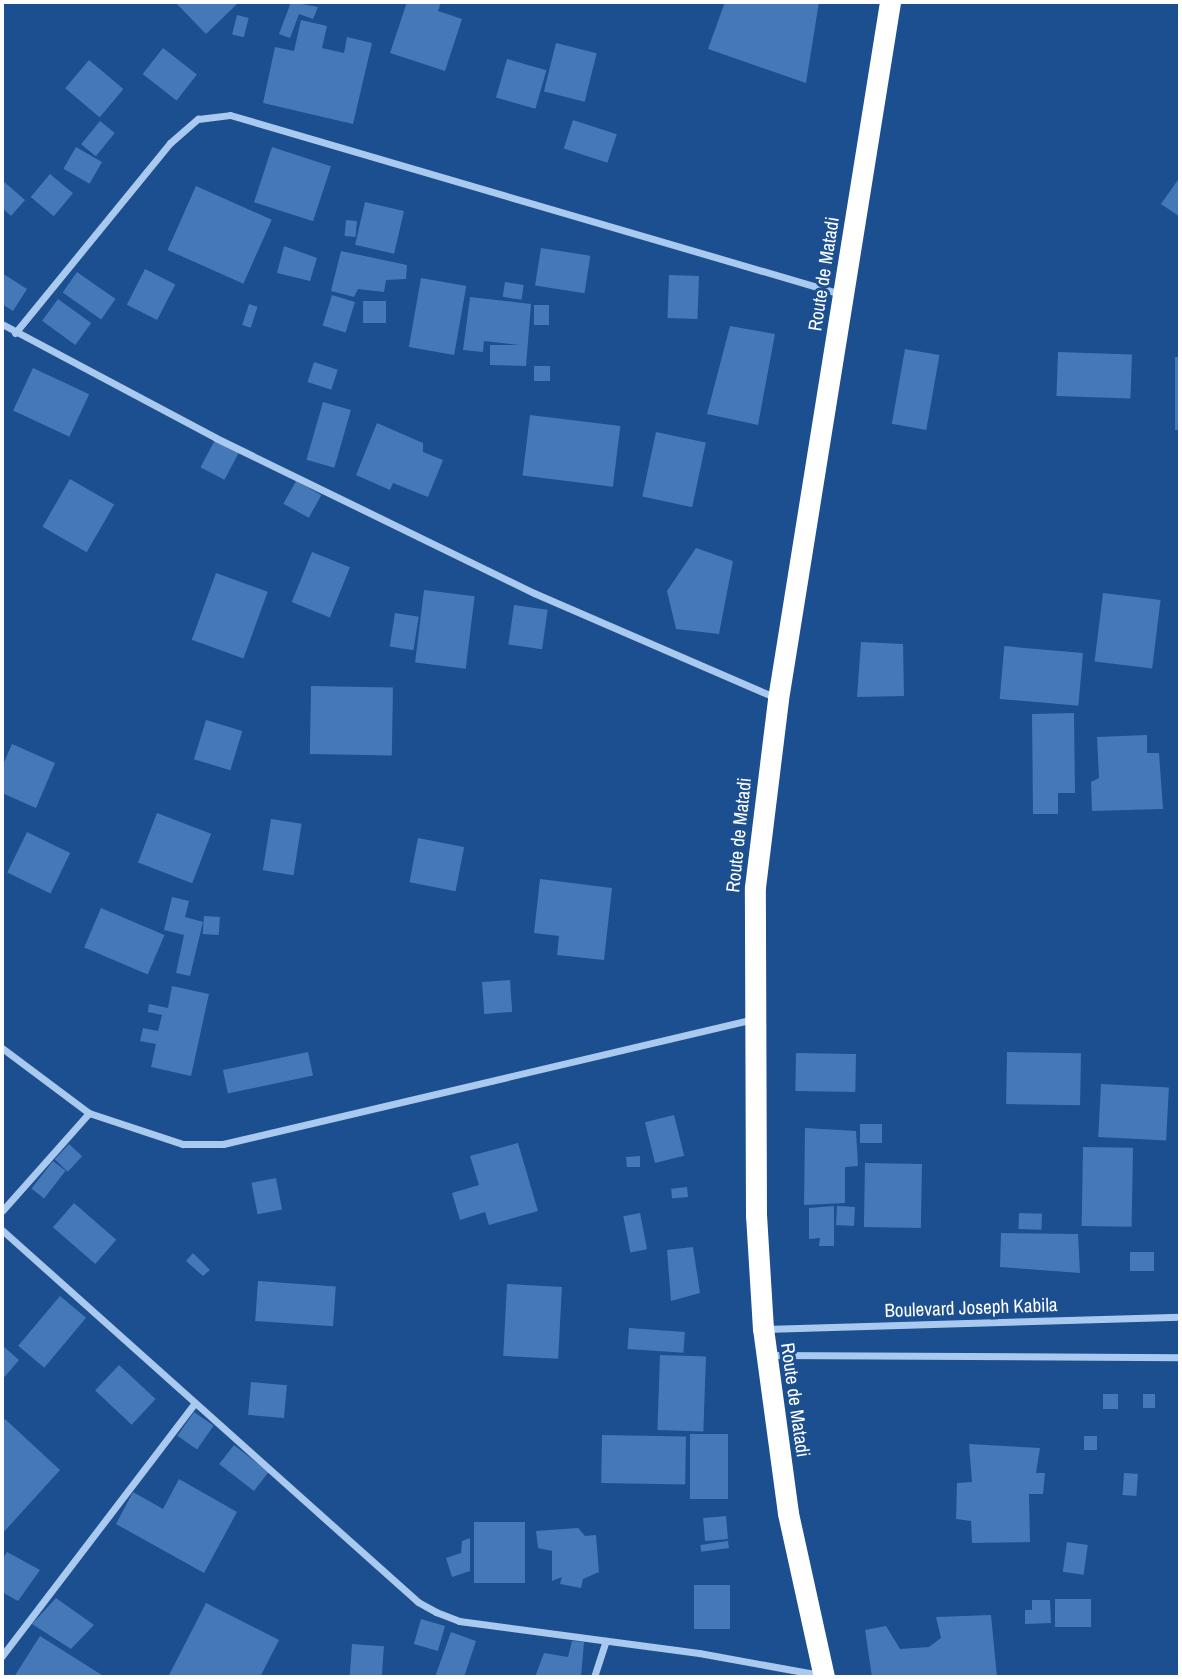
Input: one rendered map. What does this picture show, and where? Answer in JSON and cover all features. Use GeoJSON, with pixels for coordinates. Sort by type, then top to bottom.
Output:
{"type":"FeatureCollection","features":[{"type":"Feature","properties":{"kind":"highway","name":"Route de Matadi"},"geometry":{"type":"LineString","coordinates":[[824,1677],[788,1513],[763,1329],[756,1216],[755,887],[778,699],[890,2]]}},
{"type":"Feature","properties":{"kind":"street"},"geometry":{"type":"LineString","coordinates":[[15,333],[170,142],[198,119],[230,115],[844,295]]}},
{"type":"Feature","properties":{"kind":"street"},"geometry":{"type":"LineString","coordinates":[[2,324],[216,438],[534,593],[778,699]]}},
{"type":"Feature","properties":{"kind":"street"},"geometry":{"type":"LineString","coordinates":[[2,1048],[89,1113],[183,1143],[223,1143],[754,1019]]}},
{"type":"Feature","properties":{"kind":"street"},"geometry":{"type":"LineString","coordinates":[[2,1210],[89,1113]]}},
{"type":"Feature","properties":{"kind":"street"},"geometry":{"type":"LineString","coordinates":[[2,1230],[418,1602],[459,1621],[606,1641],[824,1677]]}},
{"type":"Feature","properties":{"kind":"street","name":"Boulevard Joseph Kabila"},"geometry":{"type":"LineString","coordinates":[[763,1329],[1180,1317]]}},
{"type":"Feature","properties":{"kind":"street"},"geometry":{"type":"LineString","coordinates":[[766,1355],[1180,1357]]}},
{"type":"Feature","properties":{"kind":"street"},"geometry":{"type":"LineString","coordinates":[[2,1656],[194,1404]]}},
{"type":"Feature","properties":{"kind":"street"},"geometry":{"type":"LineString","coordinates":[[594,1677],[606,1641]]}},
{"type":"Feature","properties":{"kind":"building"},"geometry":{"type":"Polygon","coordinates":[[[175,2],[239,2],[206,34],[175,2]]]}},
{"type":"Feature","properties":{"kind":"building"},"geometry":{"type":"Polygon","coordinates":[[[291,2],[318,7],[313,19],[299,14],[290,38],[279,34],[291,2]]]}},
{"type":"Feature","properties":{"kind":"building"},"geometry":{"type":"Polygon","coordinates":[[[407,2],[441,2],[438,11],[462,19],[445,71],[390,53],[407,2]]]}},
{"type":"Feature","properties":{"kind":"building"},"geometry":{"type":"Polygon","coordinates":[[[725,2],[819,2],[806,83],[708,49],[725,2]]]}},
{"type":"Feature","properties":{"kind":"building"},"geometry":{"type":"Polygon","coordinates":[[[237,15],[249,18],[244,37],[232,34],[237,15]]]}},
{"type":"Feature","properties":{"kind":"building"},"geometry":{"type":"Polygon","coordinates":[[[301,20],[327,26],[322,48],[344,53],[347,37],[372,43],[353,124],[263,103],[275,47],[294,51],[301,20]]]}},
{"type":"Feature","properties":{"kind":"building"},"geometry":{"type":"Polygon","coordinates":[[[556,43],[597,53],[585,102],[544,92],[556,43]]]}},
{"type":"Feature","properties":{"kind":"building"},"geometry":{"type":"Polygon","coordinates":[[[163,48],[197,74],[177,100],[143,74],[163,48]]]}},
{"type":"Feature","properties":{"kind":"building"},"geometry":{"type":"Polygon","coordinates":[[[507,59],[546,70],[535,109],[496,97],[507,59]]]}},
{"type":"Feature","properties":{"kind":"building"},"geometry":{"type":"Polygon","coordinates":[[[89,60],[123,89],[100,117],[65,88],[89,60]]]}},
{"type":"Feature","properties":{"kind":"building"},"geometry":{"type":"Polygon","coordinates":[[[573,120],[617,134],[607,163],[564,149],[573,120]]]}},
{"type":"Feature","properties":{"kind":"building"},"geometry":{"type":"Polygon","coordinates":[[[100,121],[115,133],[96,156],[81,144],[100,121]]]}},
{"type":"Feature","properties":{"kind":"building"},"geometry":{"type":"Polygon","coordinates":[[[76,147],[102,162],[89,184],[64,169],[76,147]]]}},
{"type":"Feature","properties":{"kind":"building"},"geometry":{"type":"Polygon","coordinates":[[[272,147],[331,166],[313,221],[254,202],[272,147]]]}},
{"type":"Feature","properties":{"kind":"building"},"geometry":{"type":"Polygon","coordinates":[[[50,174],[73,193],[54,216],[31,197],[50,174]]]}},
{"type":"Feature","properties":{"kind":"building"},"geometry":{"type":"Polygon","coordinates":[[[1180,177],[1180,217],[1161,204],[1180,177]]]}},
{"type":"Feature","properties":{"kind":"building"},"geometry":{"type":"Polygon","coordinates":[[[2,180],[25,200],[11,216],[2,208],[2,180]]]}},
{"type":"Feature","properties":{"kind":"building"},"geometry":{"type":"Polygon","coordinates":[[[196,186],[272,220],[243,284],[168,250],[196,186]]]}},
{"type":"Feature","properties":{"kind":"building"},"geometry":{"type":"Polygon","coordinates":[[[365,202],[404,211],[394,254],[355,245],[365,202]]]}},
{"type":"Feature","properties":{"kind":"building"},"geometry":{"type":"Polygon","coordinates":[[[346,220],[357,221],[356,237],[345,236],[346,220]]]}},
{"type":"Feature","properties":{"kind":"building"},"geometry":{"type":"Polygon","coordinates":[[[284,246],[317,258],[310,281],[277,273],[284,246]]]}},
{"type":"Feature","properties":{"kind":"building"},"geometry":{"type":"Polygon","coordinates":[[[541,248],[590,256],[584,293],[535,286],[541,248]]]}},
{"type":"Feature","properties":{"kind":"building"},"geometry":{"type":"Polygon","coordinates":[[[341,251],[407,265],[406,279],[386,280],[384,292],[358,289],[354,297],[331,291],[341,251]]]}},
{"type":"Feature","properties":{"kind":"building"},"geometry":{"type":"Polygon","coordinates":[[[145,269],[175,284],[157,320],[127,305],[145,269]]]}},
{"type":"Feature","properties":{"kind":"building"},"geometry":{"type":"Polygon","coordinates":[[[77,272],[116,299],[101,319],[63,292],[77,272]]]}},
{"type":"Feature","properties":{"kind":"building"},"geometry":{"type":"Polygon","coordinates":[[[2,273],[27,289],[13,311],[2,304],[2,273]]]}},
{"type":"Feature","properties":{"kind":"building"},"geometry":{"type":"Polygon","coordinates":[[[669,275],[699,276],[697,319],[667,318],[669,275]]]}},
{"type":"Feature","properties":{"kind":"building"},"geometry":{"type":"Polygon","coordinates":[[[421,278],[466,286],[454,355],[409,347],[421,278]]]}},
{"type":"Feature","properties":{"kind":"building"},"geometry":{"type":"Polygon","coordinates":[[[505,282],[524,285],[521,300],[503,297],[505,282]]]}},
{"type":"Feature","properties":{"kind":"building"},"geometry":{"type":"Polygon","coordinates":[[[332,295],[355,302],[346,333],[323,326],[332,295]]]}},
{"type":"Feature","properties":{"kind":"building"},"geometry":{"type":"Polygon","coordinates":[[[470,297],[531,304],[526,366],[490,365],[490,345],[520,345],[484,341],[483,352],[463,350],[470,297]]]}},
{"type":"Feature","properties":{"kind":"building"},"geometry":{"type":"Polygon","coordinates":[[[58,299],[91,323],[75,345],[42,321],[58,299]]]}},
{"type":"Feature","properties":{"kind":"building"},"geometry":{"type":"Polygon","coordinates":[[[363,301],[386,301],[386,323],[363,323],[363,301]]]}},
{"type":"Feature","properties":{"kind":"building"},"geometry":{"type":"Polygon","coordinates":[[[249,304],[258,307],[251,328],[242,325],[249,304]]]}},
{"type":"Feature","properties":{"kind":"building"},"geometry":{"type":"Polygon","coordinates":[[[534,305],[549,305],[549,325],[534,325],[534,305]]]}},
{"type":"Feature","properties":{"kind":"building"},"geometry":{"type":"Polygon","coordinates":[[[730,326],[775,334],[758,425],[707,414],[730,326]]]}},
{"type":"Feature","properties":{"kind":"building"},"geometry":{"type":"Polygon","coordinates":[[[905,349],[939,355],[926,430],[892,424],[905,349]]]}},
{"type":"Feature","properties":{"kind":"building"},"geometry":{"type":"Polygon","coordinates":[[[1058,352],[1132,355],[1130,399],[1056,396],[1058,352]]]}},
{"type":"Feature","properties":{"kind":"building"},"geometry":{"type":"Polygon","coordinates":[[[1175,357],[1180,357],[1180,430],[1175,430],[1175,357]]]}},
{"type":"Feature","properties":{"kind":"building"},"geometry":{"type":"Polygon","coordinates":[[[314,362],[338,370],[331,390],[308,382],[314,362]]]}},
{"type":"Feature","properties":{"kind":"building"},"geometry":{"type":"Polygon","coordinates":[[[534,366],[550,366],[550,381],[534,381],[534,366]]]}},
{"type":"Feature","properties":{"kind":"building"},"geometry":{"type":"Polygon","coordinates":[[[33,368],[89,394],[69,437],[13,411],[33,368]]]}},
{"type":"Feature","properties":{"kind":"building"},"geometry":{"type":"Polygon","coordinates":[[[323,402],[351,410],[334,468],[306,460],[323,402]]]}},
{"type":"Feature","properties":{"kind":"building"},"geometry":{"type":"Polygon","coordinates":[[[530,415],[620,426],[613,487],[523,476],[530,415]]]}},
{"type":"Feature","properties":{"kind":"building"},"geometry":{"type":"Polygon","coordinates":[[[377,423],[423,443],[423,452],[443,460],[428,497],[393,483],[390,490],[356,475],[377,423]]]}},
{"type":"Feature","properties":{"kind":"building"},"geometry":{"type":"Polygon","coordinates":[[[656,432],[706,443],[692,507],[642,497],[656,432]]]}},
{"type":"Feature","properties":{"kind":"building"},"geometry":{"type":"Polygon","coordinates":[[[216,438],[240,451],[224,480],[201,467],[216,438]]]}},
{"type":"Feature","properties":{"kind":"building"},"geometry":{"type":"Polygon","coordinates":[[[70,479],[114,504],[87,552],[43,527],[70,479]]]}},
{"type":"Feature","properties":{"kind":"building"},"geometry":{"type":"Polygon","coordinates":[[[296,481],[321,495],[309,518],[283,504],[296,481]]]}},
{"type":"Feature","properties":{"kind":"building"},"geometry":{"type":"Polygon","coordinates":[[[696,548],[733,561],[719,634],[676,629],[667,591],[696,548]]]}},
{"type":"Feature","properties":{"kind":"building"},"geometry":{"type":"Polygon","coordinates":[[[312,552],[350,567],[330,617],[292,602],[312,552]]]}},
{"type":"Feature","properties":{"kind":"building"},"geometry":{"type":"Polygon","coordinates":[[[216,573],[268,592],[243,659],[192,640],[216,573]]]}},
{"type":"Feature","properties":{"kind":"building"},"geometry":{"type":"Polygon","coordinates":[[[424,590],[475,596],[466,669],[415,662],[424,590]]]}},
{"type":"Feature","properties":{"kind":"building"},"geometry":{"type":"Polygon","coordinates":[[[1103,593],[1161,600],[1152,669],[1095,661],[1103,593]]]}},
{"type":"Feature","properties":{"kind":"building"},"geometry":{"type":"Polygon","coordinates":[[[514,605],[548,610],[542,649],[508,645],[514,605]]]}},
{"type":"Feature","properties":{"kind":"building"},"geometry":{"type":"Polygon","coordinates":[[[395,613],[419,617],[413,650],[390,647],[395,613]]]}},
{"type":"Feature","properties":{"kind":"building"},"geometry":{"type":"Polygon","coordinates":[[[861,642],[903,644],[904,696],[857,697],[861,642]]]}},
{"type":"Feature","properties":{"kind":"building"},"geometry":{"type":"Polygon","coordinates":[[[1004,646],[1083,653],[1078,706],[1000,699],[1004,646]]]}},
{"type":"Feature","properties":{"kind":"building"},"geometry":{"type":"Polygon","coordinates":[[[311,686],[393,687],[392,755],[310,754],[311,686]]]}},
{"type":"Feature","properties":{"kind":"building"},"geometry":{"type":"Polygon","coordinates":[[[1074,713],[1075,793],[1058,793],[1058,814],[1033,814],[1032,714],[1074,713]]]}},
{"type":"Feature","properties":{"kind":"building"},"geometry":{"type":"Polygon","coordinates":[[[206,720],[242,731],[230,770],[194,759],[206,720]]]}},
{"type":"Feature","properties":{"kind":"building"},"geometry":{"type":"Polygon","coordinates":[[[1147,735],[1147,753],[1159,753],[1163,809],[1092,811],[1091,782],[1099,778],[1097,737],[1147,735]]]}},
{"type":"Feature","properties":{"kind":"building"},"geometry":{"type":"Polygon","coordinates":[[[12,744],[55,763],[36,808],[2,793],[2,767],[12,744]]]}},
{"type":"Feature","properties":{"kind":"building"},"geometry":{"type":"Polygon","coordinates":[[[157,813],[211,834],[192,883],[138,862],[157,813]]]}},
{"type":"Feature","properties":{"kind":"building"},"geometry":{"type":"Polygon","coordinates":[[[271,819],[302,824],[293,875],[263,870],[271,819]]]}},
{"type":"Feature","properties":{"kind":"building"},"geometry":{"type":"Polygon","coordinates":[[[27,832],[70,853],[50,893],[7,872],[27,832]]]}},
{"type":"Feature","properties":{"kind":"building"},"geometry":{"type":"Polygon","coordinates":[[[418,838],[464,847],[456,891],[409,882],[418,838]]]}},
{"type":"Feature","properties":{"kind":"building"},"geometry":{"type":"Polygon","coordinates":[[[540,879],[612,888],[604,960],[557,955],[559,936],[534,933],[540,879]]]}},
{"type":"Feature","properties":{"kind":"building"},"geometry":{"type":"Polygon","coordinates":[[[172,897],[189,901],[185,917],[203,922],[190,976],[176,973],[184,935],[164,930],[172,897]]]}},
{"type":"Feature","properties":{"kind":"building"},"geometry":{"type":"Polygon","coordinates":[[[101,908],[165,935],[148,975],[84,948],[101,908]]]}},
{"type":"Feature","properties":{"kind":"building"},"geometry":{"type":"Polygon","coordinates":[[[204,916],[220,917],[219,935],[203,934],[204,916]]]}},
{"type":"Feature","properties":{"kind":"building"},"geometry":{"type":"Polygon","coordinates":[[[510,980],[512,1012],[484,1014],[482,982],[510,980]]]}},
{"type":"Feature","properties":{"kind":"building"},"geometry":{"type":"Polygon","coordinates":[[[172,986],[209,994],[191,1076],[151,1067],[156,1044],[140,1041],[143,1028],[158,1031],[162,1015],[148,1012],[149,1004],[168,1008],[172,986]]]}},
{"type":"Feature","properties":{"kind":"building"},"geometry":{"type":"Polygon","coordinates":[[[308,1052],[313,1075],[228,1094],[223,1070],[308,1052]]]}},
{"type":"Feature","properties":{"kind":"building"},"geometry":{"type":"Polygon","coordinates":[[[1007,1052],[1081,1053],[1080,1105],[1006,1104],[1007,1052]]]}},
{"type":"Feature","properties":{"kind":"building"},"geometry":{"type":"Polygon","coordinates":[[[796,1053],[856,1054],[855,1092],[795,1091],[796,1053]]]}},
{"type":"Feature","properties":{"kind":"building"},"geometry":{"type":"Polygon","coordinates":[[[1101,1084],[1169,1088],[1166,1140],[1098,1137],[1101,1084]]]}},
{"type":"Feature","properties":{"kind":"building"},"geometry":{"type":"Polygon","coordinates":[[[674,1115],[684,1156],[655,1163],[645,1122],[674,1115]]]}},
{"type":"Feature","properties":{"kind":"building"},"geometry":{"type":"Polygon","coordinates":[[[860,1124],[882,1124],[882,1143],[860,1143],[860,1124]]]}},
{"type":"Feature","properties":{"kind":"building"},"geometry":{"type":"Polygon","coordinates":[[[805,1128],[856,1131],[858,1166],[845,1167],[845,1203],[804,1205],[805,1128]]]}},
{"type":"Feature","properties":{"kind":"building"},"geometry":{"type":"Polygon","coordinates":[[[518,1143],[538,1211],[489,1225],[485,1212],[460,1220],[452,1193],[479,1185],[470,1156],[518,1143]]]}},
{"type":"Feature","properties":{"kind":"building"},"geometry":{"type":"Polygon","coordinates":[[[69,1144],[82,1156],[68,1172],[55,1159],[69,1144]]]}},
{"type":"Feature","properties":{"kind":"building"},"geometry":{"type":"Polygon","coordinates":[[[1083,1147],[1133,1148],[1132,1227],[1082,1226],[1083,1147]]]}},
{"type":"Feature","properties":{"kind":"building"},"geometry":{"type":"Polygon","coordinates":[[[640,1156],[640,1167],[627,1167],[626,1157],[640,1156]]]}},
{"type":"Feature","properties":{"kind":"building"},"geometry":{"type":"Polygon","coordinates":[[[53,1161],[66,1171],[44,1198],[31,1189],[53,1161]]]}},
{"type":"Feature","properties":{"kind":"building"},"geometry":{"type":"Polygon","coordinates":[[[865,1163],[922,1164],[921,1228],[864,1227],[865,1163]]]}},
{"type":"Feature","properties":{"kind":"building"},"geometry":{"type":"Polygon","coordinates":[[[276,1178],[282,1209],[258,1214],[251,1183],[276,1178]]]}},
{"type":"Feature","properties":{"kind":"building"},"geometry":{"type":"Polygon","coordinates":[[[687,1187],[688,1197],[672,1199],[671,1189],[687,1187]]]}},
{"type":"Feature","properties":{"kind":"building"},"geometry":{"type":"Polygon","coordinates":[[[74,1203],[116,1240],[95,1264],[53,1227],[74,1203]]]}},
{"type":"Feature","properties":{"kind":"building"},"geometry":{"type":"Polygon","coordinates":[[[834,1206],[834,1246],[819,1246],[820,1238],[809,1239],[809,1208],[834,1206]]]}},
{"type":"Feature","properties":{"kind":"building"},"geometry":{"type":"Polygon","coordinates":[[[837,1206],[855,1207],[854,1226],[836,1225],[837,1206]]]}},
{"type":"Feature","properties":{"kind":"building"},"geometry":{"type":"Polygon","coordinates":[[[640,1213],[647,1249],[630,1253],[623,1216],[640,1213]]]}},
{"type":"Feature","properties":{"kind":"building"},"geometry":{"type":"Polygon","coordinates":[[[1019,1213],[1042,1214],[1041,1230],[1018,1229],[1019,1213]]]}},
{"type":"Feature","properties":{"kind":"building"},"geometry":{"type":"Polygon","coordinates":[[[1001,1233],[1078,1234],[1080,1273],[1000,1267],[1001,1233]]]}},
{"type":"Feature","properties":{"kind":"building"},"geometry":{"type":"Polygon","coordinates":[[[693,1247],[700,1293],[671,1301],[667,1250],[693,1247]]]}},
{"type":"Feature","properties":{"kind":"building"},"geometry":{"type":"Polygon","coordinates":[[[1130,1252],[1154,1252],[1154,1271],[1130,1271],[1130,1252]]]}},
{"type":"Feature","properties":{"kind":"building"},"geometry":{"type":"Polygon","coordinates":[[[193,1253],[210,1270],[203,1276],[186,1261],[193,1253]]]}},
{"type":"Feature","properties":{"kind":"building"},"geometry":{"type":"Polygon","coordinates":[[[258,1281],[336,1286],[333,1326],[255,1321],[258,1281]]]}},
{"type":"Feature","properties":{"kind":"building"},"geometry":{"type":"Polygon","coordinates":[[[507,1284],[562,1287],[558,1359],[503,1356],[507,1284]]]}},
{"type":"Feature","properties":{"kind":"building"},"geometry":{"type":"Polygon","coordinates":[[[60,1296],[86,1318],[44,1368],[18,1346],[60,1296]]]}},
{"type":"Feature","properties":{"kind":"building"},"geometry":{"type":"Polygon","coordinates":[[[629,1328],[685,1332],[683,1353],[628,1349],[629,1328]]]}},
{"type":"Feature","properties":{"kind":"building"},"geometry":{"type":"Polygon","coordinates":[[[2,1345],[19,1360],[2,1380],[2,1345]]]}},
{"type":"Feature","properties":{"kind":"building"},"geometry":{"type":"Polygon","coordinates":[[[660,1355],[706,1357],[703,1432],[657,1430],[660,1355]]]}},
{"type":"Feature","properties":{"kind":"building"},"geometry":{"type":"Polygon","coordinates":[[[119,1365],[156,1399],[132,1425],[95,1391],[119,1365]]]}},
{"type":"Feature","properties":{"kind":"building"},"geometry":{"type":"Polygon","coordinates":[[[251,1382],[287,1385],[284,1418],[248,1415],[251,1382]]]}},
{"type":"Feature","properties":{"kind":"building"},"geometry":{"type":"Polygon","coordinates":[[[1103,1394],[1118,1394],[1118,1409],[1103,1409],[1103,1394]]]}},
{"type":"Feature","properties":{"kind":"building"},"geometry":{"type":"Polygon","coordinates":[[[1143,1394],[1155,1394],[1155,1408],[1143,1408],[1143,1394]]]}},
{"type":"Feature","properties":{"kind":"building"},"geometry":{"type":"Polygon","coordinates":[[[194,1412],[214,1426],[197,1450],[177,1436],[194,1412]]]}},
{"type":"Feature","properties":{"kind":"building"},"geometry":{"type":"Polygon","coordinates":[[[5,1419],[60,1470],[2,1534],[2,1423],[5,1419]]]}},
{"type":"Feature","properties":{"kind":"building"},"geometry":{"type":"Polygon","coordinates":[[[690,1434],[728,1434],[728,1499],[690,1499],[690,1434]]]}},
{"type":"Feature","properties":{"kind":"building"},"geometry":{"type":"Polygon","coordinates":[[[602,1435],[686,1436],[685,1484],[601,1483],[602,1435]]]}},
{"type":"Feature","properties":{"kind":"building"},"geometry":{"type":"Polygon","coordinates":[[[1084,1436],[1097,1436],[1097,1450],[1084,1450],[1084,1436]]]}},
{"type":"Feature","properties":{"kind":"building"},"geometry":{"type":"Polygon","coordinates":[[[969,1444],[1040,1448],[1036,1473],[1045,1473],[1043,1494],[1029,1494],[1030,1542],[972,1543],[971,1521],[956,1519],[957,1483],[972,1482],[969,1444]]]}},
{"type":"Feature","properties":{"kind":"building"},"geometry":{"type":"Polygon","coordinates":[[[234,1445],[269,1472],[254,1491],[219,1464],[234,1445]]]}},
{"type":"Feature","properties":{"kind":"building"},"geometry":{"type":"Polygon","coordinates":[[[1124,1473],[1138,1474],[1136,1496],[1122,1495],[1124,1473]]]}},
{"type":"Feature","properties":{"kind":"building"},"geometry":{"type":"Polygon","coordinates":[[[179,1479],[237,1512],[204,1573],[116,1524],[133,1492],[163,1509],[179,1479]]]}},
{"type":"Feature","properties":{"kind":"building"},"geometry":{"type":"Polygon","coordinates":[[[726,1516],[728,1539],[705,1541],[703,1518],[726,1516]]]}},
{"type":"Feature","properties":{"kind":"building"},"geometry":{"type":"Polygon","coordinates":[[[474,1522],[525,1522],[525,1583],[474,1583],[474,1522]]]}},
{"type":"Feature","properties":{"kind":"building"},"geometry":{"type":"Polygon","coordinates":[[[578,1528],[585,1536],[596,1535],[599,1572],[583,1579],[581,1588],[560,1584],[562,1577],[552,1581],[552,1551],[538,1548],[536,1531],[578,1528]]]}},
{"type":"Feature","properties":{"kind":"building"},"geometry":{"type":"Polygon","coordinates":[[[470,1538],[470,1571],[452,1577],[446,1558],[461,1553],[462,1541],[470,1538]]]}},
{"type":"Feature","properties":{"kind":"building"},"geometry":{"type":"Polygon","coordinates":[[[728,1541],[729,1548],[701,1552],[700,1545],[728,1541]]]}},
{"type":"Feature","properties":{"kind":"building"},"geometry":{"type":"Polygon","coordinates":[[[1067,1542],[1088,1545],[1084,1575],[1063,1572],[1067,1542]]]}},
{"type":"Feature","properties":{"kind":"building"},"geometry":{"type":"Polygon","coordinates":[[[7,1552],[40,1570],[18,1601],[2,1592],[2,1560],[7,1552]]]}},
{"type":"Feature","properties":{"kind":"building"},"geometry":{"type":"Polygon","coordinates":[[[694,1585],[730,1585],[730,1629],[694,1629],[694,1585]]]}},
{"type":"Feature","properties":{"kind":"building"},"geometry":{"type":"Polygon","coordinates":[[[56,1598],[94,1625],[71,1649],[32,1624],[56,1598]]]}},
{"type":"Feature","properties":{"kind":"building"},"geometry":{"type":"Polygon","coordinates":[[[1055,1599],[1091,1599],[1091,1627],[1055,1627],[1055,1599]]]}},
{"type":"Feature","properties":{"kind":"building"},"geometry":{"type":"Polygon","coordinates":[[[1032,1600],[1050,1600],[1051,1623],[1025,1624],[1025,1610],[1032,1610],[1032,1600]]]}},
{"type":"Feature","properties":{"kind":"building"},"geometry":{"type":"Polygon","coordinates":[[[206,1603],[279,1640],[260,1677],[168,1677],[206,1603]]]}},
{"type":"Feature","properties":{"kind":"building"},"geometry":{"type":"Polygon","coordinates":[[[991,1615],[997,1677],[872,1677],[865,1630],[886,1626],[900,1649],[929,1647],[941,1638],[936,1617],[991,1615]]]}},
{"type":"Feature","properties":{"kind":"building"},"geometry":{"type":"Polygon","coordinates":[[[421,1619],[445,1626],[438,1651],[414,1644],[421,1619]]]}},
{"type":"Feature","properties":{"kind":"building"},"geometry":{"type":"Polygon","coordinates":[[[451,1632],[476,1641],[464,1677],[435,1677],[451,1632]]]}},
{"type":"Feature","properties":{"kind":"building"},"geometry":{"type":"Polygon","coordinates":[[[40,1636],[105,1677],[14,1677],[40,1636]]]}},
{"type":"Feature","properties":{"kind":"building"},"geometry":{"type":"Polygon","coordinates":[[[572,1641],[584,1642],[581,1677],[535,1677],[544,1653],[568,1657],[572,1641]]]}},
{"type":"Feature","properties":{"kind":"building"},"geometry":{"type":"Polygon","coordinates":[[[352,1644],[384,1646],[382,1677],[350,1677],[352,1644]]]}}]}
